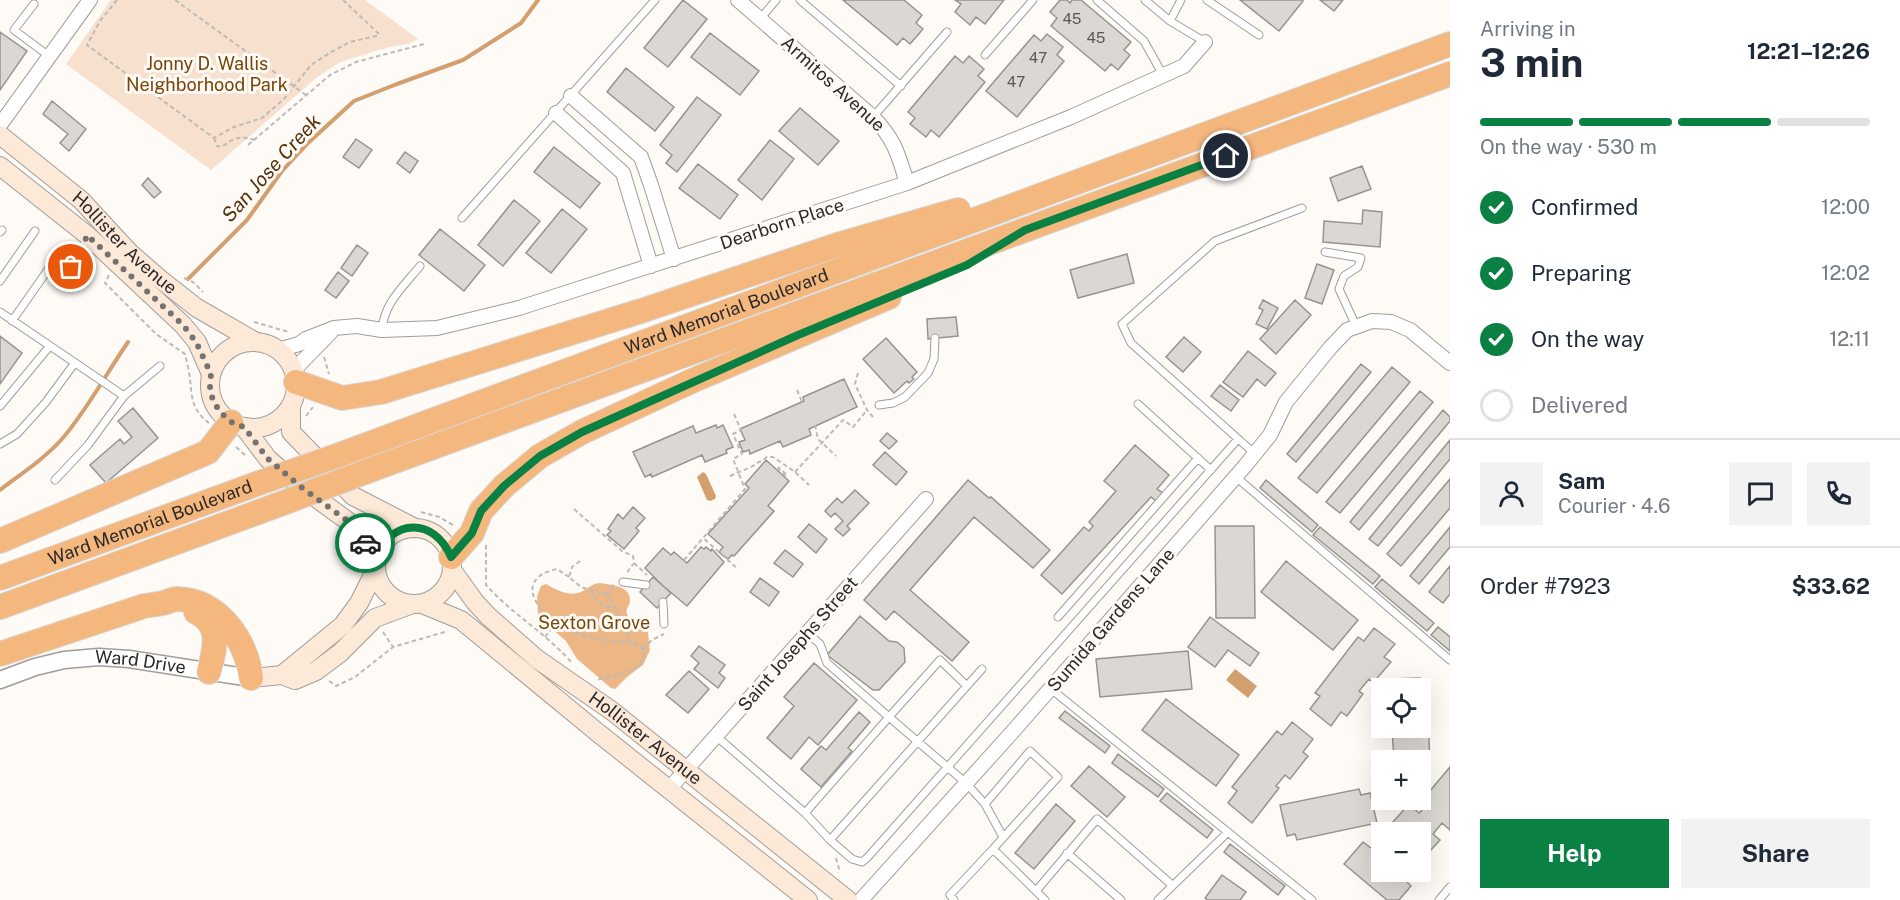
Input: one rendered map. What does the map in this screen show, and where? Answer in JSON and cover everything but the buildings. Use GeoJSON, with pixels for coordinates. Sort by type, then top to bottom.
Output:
{"type":"FeatureCollection","features":[{"type":"Feature","properties":{"kind":"highway","name":"Ward Memorial Boulevard"},"geometry":{"type":"LineString","coordinates":[[0,578],[342,454],[1450,44]]}},
{"type":"Feature","properties":{"kind":"highway","name":"Ward Memorial Boulevard"},"geometry":{"type":"LineString","coordinates":[[0,607],[1450,74]]}},
{"type":"Feature","properties":{"kind":"highway"},"geometry":{"type":"LineString","coordinates":[[295,376],[342,398],[381,392],[641,311],[837,245],[998,199],[1065,186]]}},
{"type":"Feature","properties":{"kind":"highway"},"geometry":{"type":"LineString","coordinates":[[452,563],[472,533],[481,511],[504,486],[540,456],[582,432],[798,335],[967,265],[1025,230]]}},
{"type":"Feature","properties":{"kind":"highway"},"geometry":{"type":"LineString","coordinates":[[0,541],[208,452],[230,425]]}},
{"type":"Feature","properties":{"kind":"highway"},"geometry":{"type":"LineString","coordinates":[[0,654],[144,606],[165,603],[174,599],[187,600],[202,605],[219,615],[231,627],[249,664],[251,678]]}},
{"type":"Feature","properties":{"kind":"highway"},"geometry":{"type":"LineString","coordinates":[[165,603],[200,614],[215,631],[209,672]]}},
{"type":"Feature","properties":{"kind":"main road","name":"Hollister Avenue"},"geometry":{"type":"LineString","coordinates":[[0,135],[81,200],[130,253],[160,279],[197,308],[256,342]]}},
{"type":"Feature","properties":{"kind":"main road","name":"Hollister Avenue"},"geometry":{"type":"LineString","coordinates":[[0,166],[87,235],[183,325],[196,342],[211,374]]}},
{"type":"Feature","properties":{"kind":"main road"},"geometry":{"type":"LineString","coordinates":[[230,425],[258,428],[271,424],[282,417],[291,406],[295,395],[295,376],[288,360],[271,345],[256,342],[241,343],[228,350],[218,360],[211,374],[210,387],[213,401],[230,425],[301,487],[349,522],[375,565],[379,584],[387,595],[398,602],[416,605],[433,600],[443,592],[449,581],[452,563],[446,546],[428,530],[401,529],[390,536],[381,546],[375,565],[359,603],[343,625],[282,675]]}},
{"type":"Feature","properties":{"kind":"main road"},"geometry":{"type":"LineString","coordinates":[[291,406],[291,432],[353,496],[415,528]]}},
{"type":"Feature","properties":{"kind":"main road","name":"Hollister Avenue"},"geometry":{"type":"LineString","coordinates":[[452,563],[482,609],[537,659],[612,711],[848,900]]}},
{"type":"Feature","properties":{"kind":"main road","name":"Hollister Avenue"},"geometry":{"type":"LineString","coordinates":[[416,605],[461,620],[808,900]]}},
{"type":"Feature","properties":{"kind":"main road","name":"Ward Drive"},"geometry":{"type":"LineString","coordinates":[[251,678],[282,675],[295,680],[316,671],[340,653],[375,618],[416,605]]}},
{"type":"Feature","properties":{"kind":"street"},"geometry":{"type":"LineString","coordinates":[[0,125],[90,0]]}},
{"type":"Feature","properties":{"kind":"street","name":"Armitos Avenue"},"geometry":{"type":"LineString","coordinates":[[738,0],[873,117],[887,132],[896,147],[908,183]]}},
{"type":"Feature","properties":{"kind":"street","name":"Dearborn Place"},"geometry":{"type":"LineString","coordinates":[[278,350],[299,344],[334,328],[357,326],[382,330],[437,328],[519,308],[908,183],[1071,117],[1184,66],[1205,42]]}},
{"type":"Feature","properties":{"kind":"street"},"geometry":{"type":"LineString","coordinates":[[571,96],[641,157],[674,259]]}},
{"type":"Feature","properties":{"kind":"street"},"geometry":{"type":"LineString","coordinates":[[556,114],[623,173],[651,266]]}},
{"type":"Feature","properties":{"kind":"street"},"geometry":{"type":"LineString","coordinates":[[1352,328],[1372,321],[1391,322],[1410,330],[1450,363]]}},
{"type":"Feature","properties":{"kind":"street"},"geometry":{"type":"LineString","coordinates":[[295,376],[334,328]]}},
{"type":"Feature","properties":{"kind":"street","name":"Sumida Gardens Lane"},"geometry":{"type":"LineString","coordinates":[[861,900],[1236,477],[1270,435],[1286,402],[1324,354],[1352,328]]}},
{"type":"Feature","properties":{"kind":"street","name":"Saint Josephs Street"},"geometry":{"type":"LineString","coordinates":[[669,789],[926,499]]}},
{"type":"Feature","properties":{"kind":"street","name":"Ward Drive"},"geometry":{"type":"LineString","coordinates":[[0,680],[35,667],[64,660],[99,657],[129,659],[251,678]]}},
{"type":"Feature","properties":{"kind":"lane"},"geometry":{"type":"LineString","coordinates":[[462,218],[655,0]]}},
{"type":"Feature","properties":{"kind":"lane"},"geometry":{"type":"LineString","coordinates":[[760,19],[776,0]]}},
{"type":"Feature","properties":{"kind":"lane"},"geometry":{"type":"LineString","coordinates":[[800,0],[901,86]]}},
{"type":"Feature","properties":{"kind":"lane"},"geometry":{"type":"LineString","coordinates":[[986,55],[1034,0]]}},
{"type":"Feature","properties":{"kind":"lane"},"geometry":{"type":"LineString","coordinates":[[1097,0],[1144,41],[1163,75]]}},
{"type":"Feature","properties":{"kind":"lane"},"geometry":{"type":"LineString","coordinates":[[1145,0],[1170,21],[1205,42]]}},
{"type":"Feature","properties":{"kind":"lane"},"geometry":{"type":"LineString","coordinates":[[1170,21],[1181,0]]}},
{"type":"Feature","properties":{"kind":"lane"},"geometry":{"type":"LineString","coordinates":[[1207,0],[1259,35]]}},
{"type":"Feature","properties":{"kind":"lane"},"geometry":{"type":"LineString","coordinates":[[34,4],[14,30],[49,56]]}},
{"type":"Feature","properties":{"kind":"lane"},"geometry":{"type":"LineString","coordinates":[[873,117],[947,32]]}},
{"type":"Feature","properties":{"kind":"lane"},"geometry":{"type":"LineString","coordinates":[[1255,454],[1131,343],[1122,324],[1215,241],[1302,208]]}},
{"type":"Feature","properties":{"kind":"lane"},"geometry":{"type":"LineString","coordinates":[[0,281],[35,231]]}},
{"type":"Feature","properties":{"kind":"lane"},"geometry":{"type":"LineString","coordinates":[[12,321],[52,264],[71,267],[80,256],[87,235]]}},
{"type":"Feature","properties":{"kind":"lane"},"geometry":{"type":"LineString","coordinates":[[1325,252],[1361,258],[1358,267],[1344,276],[1339,289],[1352,328]]}},
{"type":"Feature","properties":{"kind":"lane"},"geometry":{"type":"LineString","coordinates":[[382,330],[383,316],[391,301],[420,266]]}},
{"type":"Feature","properties":{"kind":"lane"},"geometry":{"type":"LineString","coordinates":[[0,312],[124,396]]}},
{"type":"Feature","properties":{"kind":"lane"},"geometry":{"type":"LineString","coordinates":[[879,405],[893,403],[906,397],[928,373],[934,359],[935,338]]}},
{"type":"Feature","properties":{"kind":"lane"},"geometry":{"type":"LineString","coordinates":[[0,406],[49,346]]}},
{"type":"Feature","properties":{"kind":"lane"},"geometry":{"type":"LineString","coordinates":[[0,444],[17,434],[46,402],[74,364]]}},
{"type":"Feature","properties":{"kind":"lane"},"geometry":{"type":"LineString","coordinates":[[55,480],[88,445],[124,396],[160,366]]}},
{"type":"Feature","properties":{"kind":"lane"},"geometry":{"type":"LineString","coordinates":[[1138,404],[1211,470]]}},
{"type":"Feature","properties":{"kind":"lane"},"geometry":{"type":"LineString","coordinates":[[716,736],[805,813],[830,840],[852,859],[862,862],[1238,439]]}},
{"type":"Feature","properties":{"kind":"lane"},"geometry":{"type":"LineString","coordinates":[[1058,617],[1198,458]]}},
{"type":"Feature","properties":{"kind":"lane"},"geometry":{"type":"LineString","coordinates":[[1236,477],[1450,660]]}},
{"type":"Feature","properties":{"kind":"lane"},"geometry":{"type":"LineString","coordinates":[[625,583],[649,582]]}},
{"type":"Feature","properties":{"kind":"lane"},"geometry":{"type":"LineString","coordinates":[[663,602],[664,624]]}},
{"type":"Feature","properties":{"kind":"lane"},"geometry":{"type":"LineString","coordinates":[[807,633],[820,644],[827,663],[966,783],[985,804],[1003,837]]}},
{"type":"Feature","properties":{"kind":"lane"},"geometry":{"type":"LineString","coordinates":[[805,813],[940,660],[968,686]]}},
{"type":"Feature","properties":{"kind":"lane"},"geometry":{"type":"LineString","coordinates":[[830,840],[982,669]]}},
{"type":"Feature","properties":{"kind":"lane"},"geometry":{"type":"LineString","coordinates":[[1051,688],[1312,900]]}},
{"type":"Feature","properties":{"kind":"lane"},"geometry":{"type":"LineString","coordinates":[[954,900],[950,895],[1058,777],[1030,751],[985,804]]}},
{"type":"Feature","properties":{"kind":"lane"},"geometry":{"type":"LineString","coordinates":[[1036,895],[1067,853],[1097,819],[1172,885]]}},
{"type":"Feature","properties":{"kind":"lane"},"geometry":{"type":"LineString","coordinates":[[1158,900],[1228,832]]}},
{"type":"Feature","properties":{"kind":"lane"},"geometry":{"type":"LineString","coordinates":[[993,849],[1036,895],[1045,900]]}},
{"type":"Feature","properties":{"kind":"lane"},"geometry":{"type":"LineString","coordinates":[[1067,853],[1121,900]]}},
{"type":"Feature","properties":{"kind":"lane"},"geometry":{"type":"LineString","coordinates":[[1439,900],[1450,887]]}},
{"type":"Feature","properties":{"kind":"path"},"geometry":{"type":"LineString","coordinates":[[117,0],[100,21],[87,45],[214,138],[217,146],[222,147],[233,138],[245,136],[254,140]]}},
{"type":"Feature","properties":{"kind":"path"},"geometry":{"type":"LineString","coordinates":[[175,0],[306,95]]}},
{"type":"Feature","properties":{"kind":"path"},"geometry":{"type":"LineString","coordinates":[[214,138],[234,127],[262,118],[284,99],[311,65],[331,52],[350,42],[380,35],[343,0]]}},
{"type":"Feature","properties":{"kind":"path"},"geometry":{"type":"LineString","coordinates":[[248,146],[330,75],[356,62],[424,44]]}},
{"type":"Feature","properties":{"kind":"path"},"geometry":{"type":"LineString","coordinates":[[105,283],[156,334],[185,354],[195,409],[230,425]]}},
{"type":"Feature","properties":{"kind":"path"},"geometry":{"type":"LineString","coordinates":[[246,320],[288,333],[299,330]]}},
{"type":"Feature","properties":{"kind":"path"},"geometry":{"type":"LineString","coordinates":[[319,352],[324,356],[331,382]]}},
{"type":"Feature","properties":{"kind":"path"},"geometry":{"type":"LineString","coordinates":[[858,373],[855,384],[867,410],[873,417]]}},
{"type":"Feature","properties":{"kind":"path"},"geometry":{"type":"LineString","coordinates":[[797,390],[802,402]]}},
{"type":"Feature","properties":{"kind":"path"},"geometry":{"type":"LineString","coordinates":[[853,399],[859,395]]}},
{"type":"Feature","properties":{"kind":"path"},"geometry":{"type":"LineString","coordinates":[[795,472],[843,420],[853,427],[867,410]]}},
{"type":"Feature","properties":{"kind":"path"},"geometry":{"type":"LineString","coordinates":[[684,560],[745,489],[733,459],[742,454],[733,434],[741,430],[734,414]]}},
{"type":"Feature","properties":{"kind":"path"},"geometry":{"type":"LineString","coordinates":[[815,425],[821,444],[836,456]]}},
{"type":"Feature","properties":{"kind":"path"},"geometry":{"type":"LineString","coordinates":[[730,476],[767,457],[782,462],[809,485]]}},
{"type":"Feature","properties":{"kind":"path"},"geometry":{"type":"LineString","coordinates":[[777,469],[782,462]]}},
{"type":"Feature","properties":{"kind":"path"},"geometry":{"type":"LineString","coordinates":[[574,509],[622,551],[633,556],[634,563],[649,582]]}},
{"type":"Feature","properties":{"kind":"path"},"geometry":{"type":"LineString","coordinates":[[703,538],[738,569]]}},
{"type":"Feature","properties":{"kind":"path"},"geometry":{"type":"LineString","coordinates":[[486,541],[486,585],[500,600],[560,650],[575,667]]}},
{"type":"Feature","properties":{"kind":"path"},"geometry":{"type":"LineString","coordinates":[[569,577],[572,567],[580,561]]}},
{"type":"Feature","properties":{"kind":"path"},"geometry":{"type":"LineString","coordinates":[[625,583],[628,570],[634,563]]}},
{"type":"Feature","properties":{"kind":"path"},"geometry":{"type":"LineString","coordinates":[[631,642],[607,595],[581,587],[557,568],[547,571],[532,585],[533,597],[542,610],[556,623],[577,633],[601,640],[631,642],[643,649]]}},
{"type":"Feature","properties":{"kind":"path"},"geometry":{"type":"LineString","coordinates":[[607,595],[612,588],[613,580]]}},
{"type":"Feature","properties":{"kind":"path"},"geometry":{"type":"LineString","coordinates":[[591,590],[594,598],[600,603],[608,608],[615,607]]}},
{"type":"Feature","properties":{"kind":"path"},"geometry":{"type":"LineString","coordinates":[[545,637],[556,623]]}},
{"type":"Feature","properties":{"kind":"path"},"geometry":{"type":"LineString","coordinates":[[336,686],[355,677],[393,647],[447,631],[452,632]]}},
{"type":"Feature","properties":{"kind":"path"},"geometry":{"type":"LineString","coordinates":[[643,649],[659,635],[667,633]]}},
{"type":"Feature","properties":{"kind":"path"},"geometry":{"type":"LineString","coordinates":[[387,638],[393,647]]}},
{"type":"Feature","properties":{"kind":"path"},"geometry":{"type":"LineString","coordinates":[[593,680],[635,669],[643,661],[643,649]]}},
{"type":"Feature","properties":{"kind":"green space","name":"Jonny D. Wallis Neighborhood Park"},"geometry":{"type":"Polygon","coordinates":[[[111,0],[365,0],[418,39],[409,44],[389,47],[340,62],[316,78],[211,170],[66,64],[111,0]]]}},
{"type":"Feature","properties":{"kind":"green space","name":"Sexton Grove"},"geometry":{"type":"Polygon","coordinates":[[[600,583],[624,589],[630,601],[627,614],[648,630],[650,650],[643,665],[615,689],[577,659],[566,641],[538,617],[537,596],[541,586],[546,584],[572,594],[600,583]]]}},
{"type":"Feature","properties":{"kind":"shaded area"},"geometry":{"type":"Polygon","coordinates":[[[703,472],[716,496],[710,501],[707,500],[697,477],[703,472]]]}},
{"type":"Feature","properties":{"kind":"shaded area"},"geometry":{"type":"Polygon","coordinates":[[[1235,669],[1257,686],[1248,698],[1226,680],[1235,669]]]}},
{"type":"Feature","properties":{"kind":"waterway","name":"San Jose Creek"},"geometry":{"type":"LineString","coordinates":[[188,279],[247,220],[282,171],[308,143],[354,101],[463,60],[521,23],[538,0]]}},
{"type":"Feature","properties":{"kind":"waterway"},"geometry":{"type":"LineString","coordinates":[[0,490],[40,460],[62,439],[88,404],[128,342]]}},
{"type":"Feature","properties":{"kind":"way so far"},"geometry":{"type":"LineString","coordinates":[[71,267],[80,256],[87,235],[183,325],[196,342],[211,374],[210,387],[213,401],[221,413],[231,422],[244,427],[268,459],[301,487],[349,522],[365,543]]}},
{"type":"Feature","properties":{"kind":"route"},"geometry":{"type":"LineString","coordinates":[[365,543],[375,558],[381,546],[401,529],[428,530],[446,546],[451,557],[472,533],[481,511],[504,486],[540,456],[582,432],[693,380],[967,265],[1025,230],[1226,156]]}}]}
